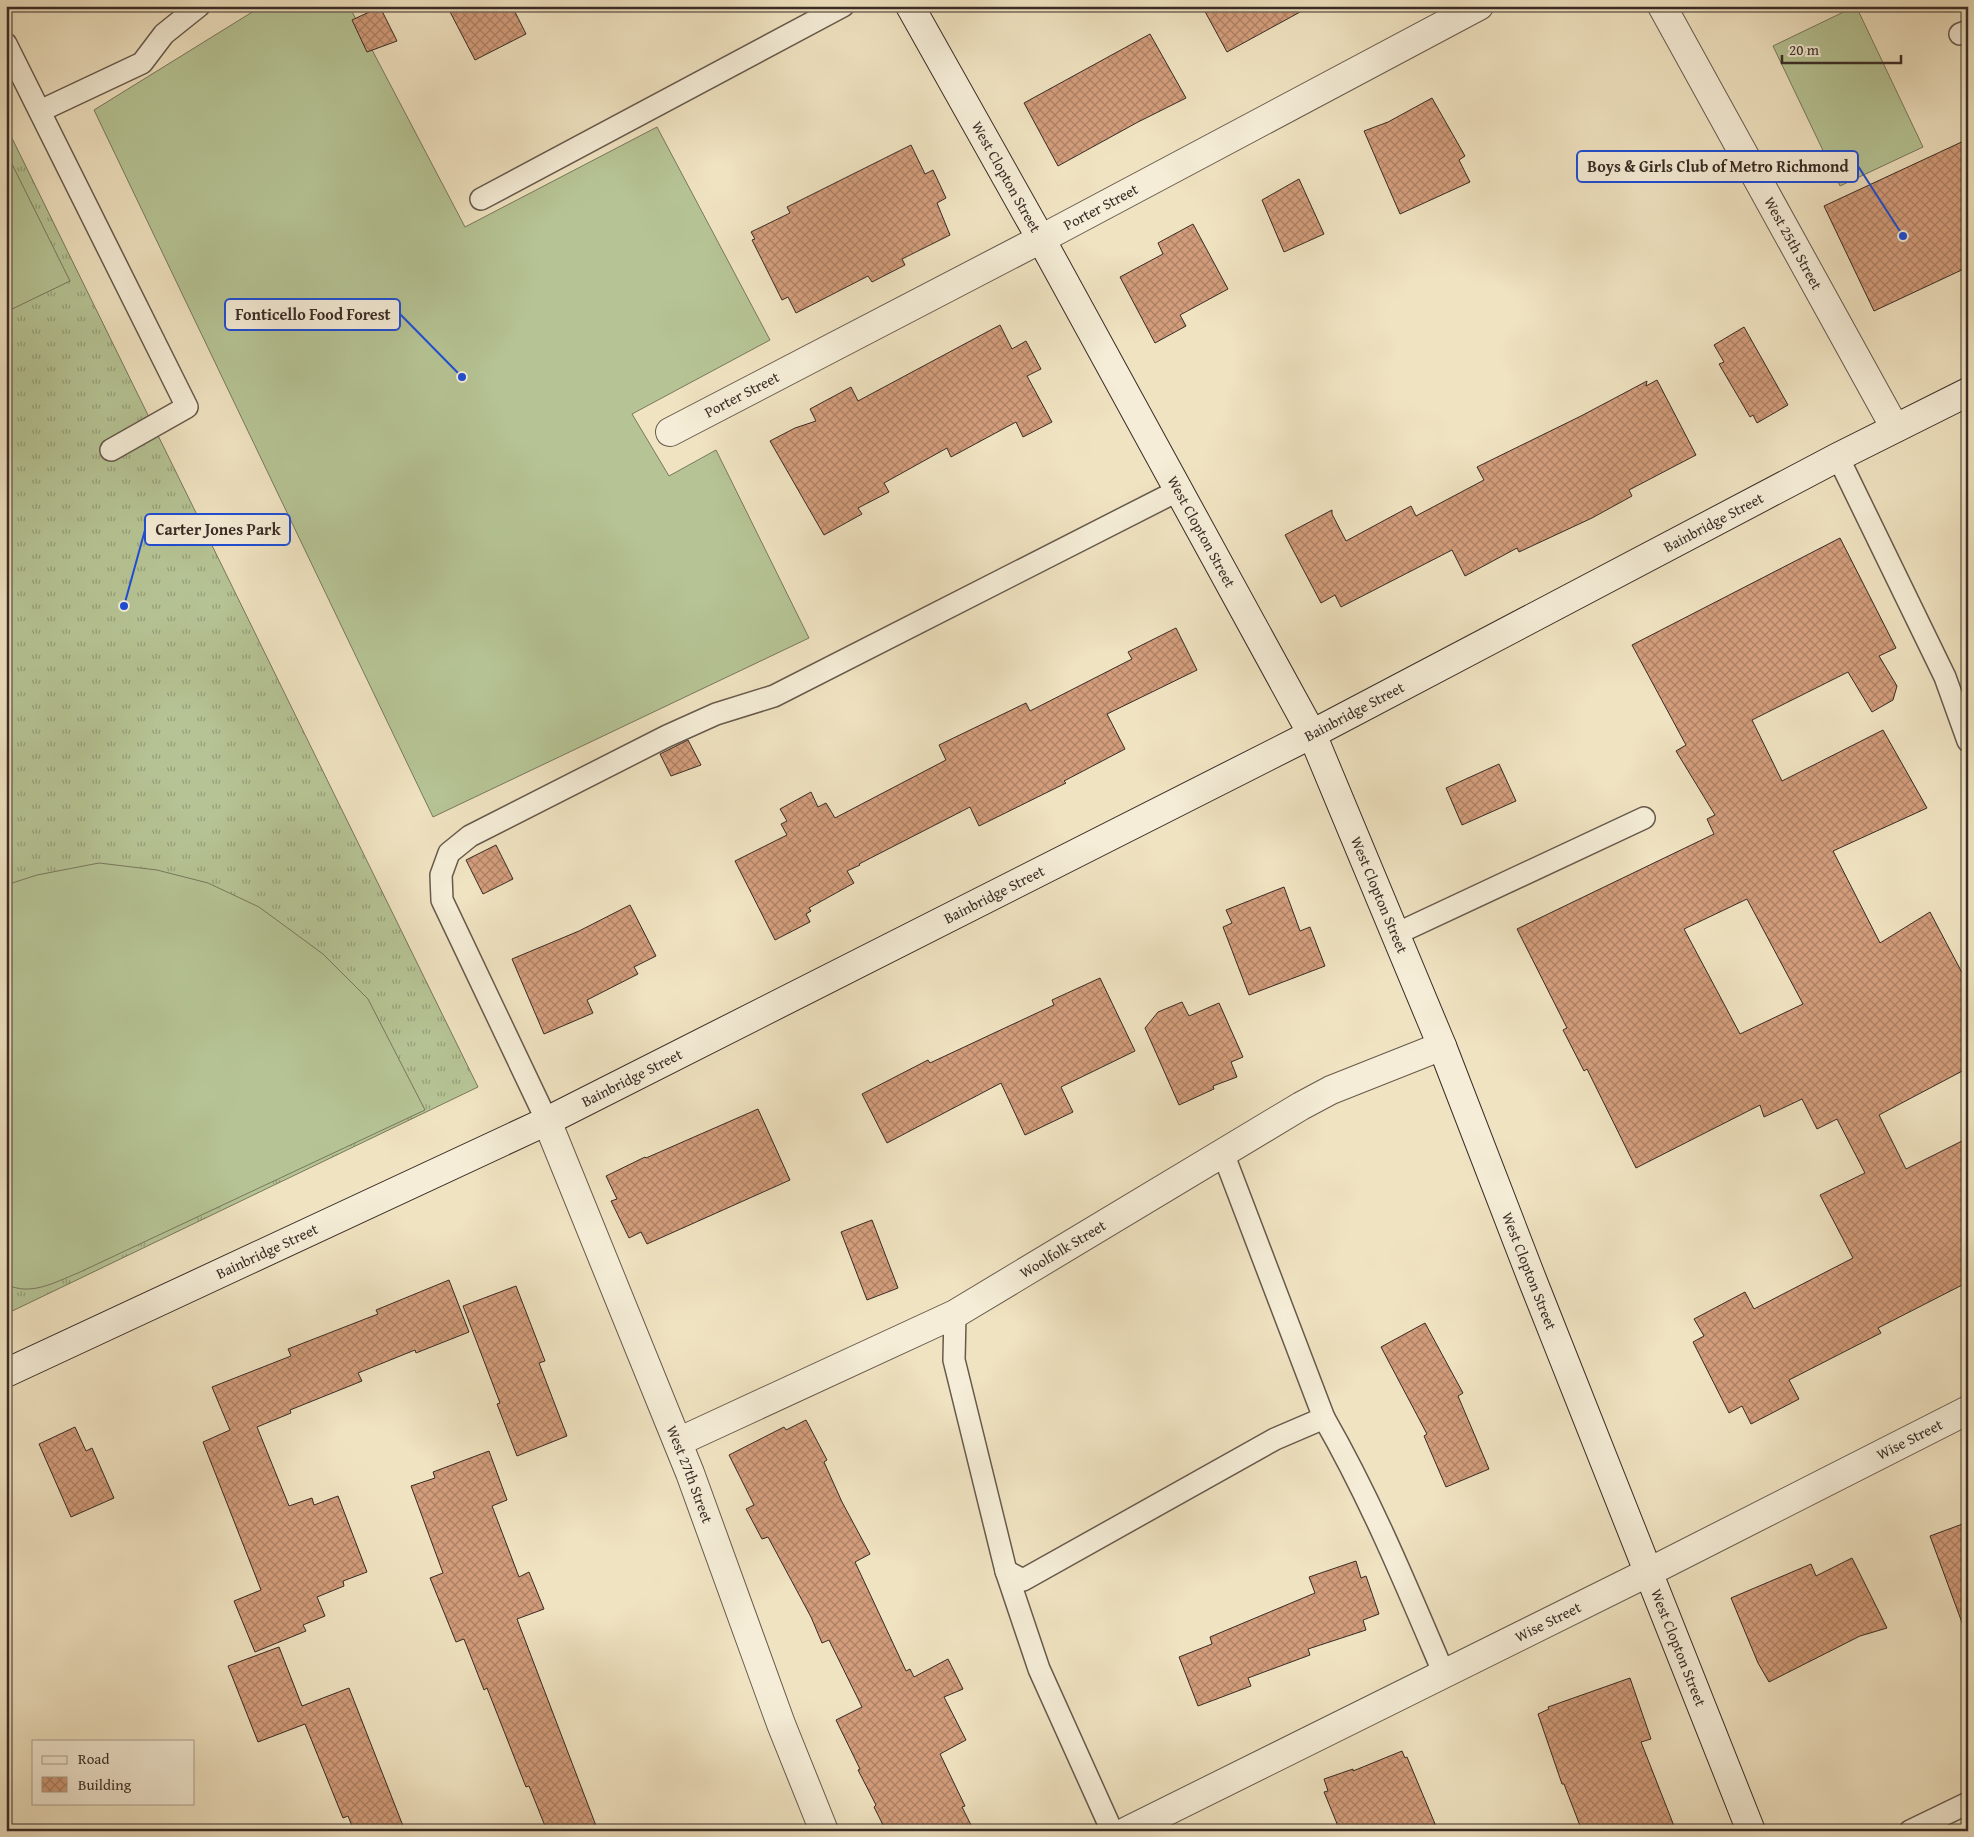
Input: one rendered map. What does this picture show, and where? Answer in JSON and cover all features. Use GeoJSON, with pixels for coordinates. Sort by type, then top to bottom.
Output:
{"type":"FeatureCollection","features":[{"type":"Feature","properties":{"kind":"street","name":"West Clopton Street"},"geometry":{"type":"LineString","coordinates":[[910,6],[1041,239],[1312,734],[1442,1046],[1528,1270],[1751,1831]]}},
{"type":"Feature","properties":{"kind":"street","name":"Porter Street"},"geometry":{"type":"LineString","coordinates":[[670,432],[1041,239],[1479,6]]}},
{"type":"Feature","properties":{"kind":"street","name":"West 25th Street"},"geometry":{"type":"LineString","coordinates":[[1662,6],[1895,428]]}},
{"type":"Feature","properties":{"kind":"street","name":"Bainbridge Street"},"geometry":{"type":"LineString","coordinates":[[6,1372],[547,1122],[1312,734],[1838,457],[1968,392]]}},
{"type":"Feature","properties":{"kind":"street","name":"Woolfolk Street"},"geometry":{"type":"LineString","coordinates":[[678,1442],[955,1314],[1300,1106],[1331,1090],[1442,1046]]}},
{"type":"Feature","properties":{"kind":"street","name":"West 27th Street"},"geometry":{"type":"LineString","coordinates":[[547,1122],[678,1442],[781,1724],[824,1831]]}},
{"type":"Feature","properties":{"kind":"street","name":"Wise Street"},"geometry":{"type":"LineString","coordinates":[[1127,1831],[1649,1572],[1968,1410]]}},
{"type":"Feature","properties":{"kind":"lane"},"geometry":{"type":"LineString","coordinates":[[40,111],[142,63],[164,34],[199,6]]}},
{"type":"Feature","properties":{"kind":"lane"},"geometry":{"type":"LineString","coordinates":[[481,199],[843,6]]}},
{"type":"Feature","properties":{"kind":"lane"},"geometry":{"type":"LineString","coordinates":[[6,44],[187,407],[111,450]]}},
{"type":"Feature","properties":{"kind":"lane"},"geometry":{"type":"LineString","coordinates":[[1838,457],[1945,677],[1968,741]]}},
{"type":"Feature","properties":{"kind":"lane"},"geometry":{"type":"LineString","coordinates":[[547,1122],[442,900],[442,875],[449,853],[470,836],[667,736],[716,714],[774,696],[1179,490]]}},
{"type":"Feature","properties":{"kind":"lane"},"geometry":{"type":"LineString","coordinates":[[1396,934],[1644,818]]}},
{"type":"Feature","properties":{"kind":"lane"},"geometry":{"type":"LineString","coordinates":[[1223,1153],[1324,1418],[1350,1464],[1381,1527],[1444,1674]]}},
{"type":"Feature","properties":{"kind":"lane"},"geometry":{"type":"LineString","coordinates":[[955,1314],[954,1360],[1006,1571],[1039,1669],[1112,1831]]}},
{"type":"Feature","properties":{"kind":"lane"},"geometry":{"type":"LineString","coordinates":[[1006,1571],[1024,1580],[1275,1439],[1324,1418]]}},
{"type":"Feature","properties":{"kind":"lane"},"geometry":{"type":"LineString","coordinates":[[1910,1831],[1968,1803]]}},
{"type":"Feature","properties":{"kind":"green space"},"geometry":{"type":"Polygon","coordinates":[[[262,6],[349,6],[465,227],[657,127],[770,340],[632,414],[669,476],[716,450],[809,638],[433,817],[94,110],[262,6]]]}},
{"type":"Feature","properties":{"kind":"green space"},"geometry":{"type":"Polygon","coordinates":[[[1856,6],[1923,147],[1840,186],[1773,46],[1856,6]]]}},
{"type":"Feature","properties":{"kind":"green space"},"geometry":{"type":"Polygon","coordinates":[[[6,126],[478,1087],[6,1314],[6,126]]]}},
{"type":"Feature","properties":{"kind":"green space"},"geometry":{"type":"Polygon","coordinates":[[[6,152],[70,281],[6,312],[6,152]]]}},
{"type":"Feature","properties":{"kind":"green space"},"geometry":{"type":"Polygon","coordinates":[[[99,863],[157,870],[208,883],[259,907],[323,954],[368,999],[425,1110],[78,1273],[42,1287],[33,1289],[15,1288],[6,1284],[6,885],[37,875],[99,863]]]}},
{"type":"Feature","properties":{"kind":"building"},"geometry":{"type":"Polygon","coordinates":[[[447,6],[512,6],[526,34],[475,60],[447,6]]]}},
{"type":"Feature","properties":{"kind":"building"},"geometry":{"type":"Polygon","coordinates":[[[1202,6],[1311,6],[1227,52],[1202,6]]]}},
{"type":"Feature","properties":{"kind":"building"},"geometry":{"type":"Polygon","coordinates":[[[380,7],[397,41],[367,52],[352,20],[380,7]]]}},
{"type":"Feature","properties":{"kind":"building"},"geometry":{"type":"Polygon","coordinates":[[[1150,34],[1186,98],[1058,166],[1024,103],[1150,34]]]}},
{"type":"Feature","properties":{"kind":"building"},"geometry":{"type":"Polygon","coordinates":[[[1432,98],[1465,156],[1459,160],[1470,182],[1400,214],[1364,131],[1388,122],[1432,98]]]}},
{"type":"Feature","properties":{"kind":"building"},"geometry":{"type":"Polygon","coordinates":[[[1968,139],[1968,267],[1874,311],[1824,206],[1968,139]]]}},
{"type":"Feature","properties":{"kind":"building"},"geometry":{"type":"Polygon","coordinates":[[[911,145],[925,174],[933,170],[946,198],[937,203],[950,235],[902,259],[905,265],[872,282],[868,276],[796,313],[788,297],[782,300],[752,240],[755,239],[751,232],[790,213],[787,207],[911,145]]]}},
{"type":"Feature","properties":{"kind":"building"},"geometry":{"type":"Polygon","coordinates":[[[1299,179],[1324,234],[1284,252],[1262,200],[1299,179]]]}},
{"type":"Feature","properties":{"kind":"building"},"geometry":{"type":"Polygon","coordinates":[[[1193,224],[1228,289],[1180,315],[1186,326],[1155,343],[1120,277],[1163,254],[1158,243],[1193,224]]]}},
{"type":"Feature","properties":{"kind":"building"},"geometry":{"type":"Polygon","coordinates":[[[1000,325],[1012,349],[1026,341],[1041,369],[1027,376],[1052,422],[1023,437],[1016,422],[951,457],[947,448],[884,483],[889,492],[858,508],[862,514],[824,535],[770,441],[795,428],[816,421],[810,409],[851,387],[858,401],[1000,325]]]}},
{"type":"Feature","properties":{"kind":"building"},"geometry":{"type":"Polygon","coordinates":[[[1744,327],[1788,405],[1757,423],[1753,415],[1750,417],[1719,364],[1724,362],[1714,345],[1744,327]]]}},
{"type":"Feature","properties":{"kind":"building"},"geometry":{"type":"Polygon","coordinates":[[[1657,380],[1696,455],[1629,490],[1632,496],[1592,518],[1519,552],[1517,548],[1465,576],[1452,550],[1341,607],[1335,595],[1321,603],[1285,535],[1332,510],[1332,514],[1346,541],[1411,506],[1416,516],[1484,480],[1477,467],[1647,381],[1646,386],[1657,380]]]}},
{"type":"Feature","properties":{"kind":"building"},"geometry":{"type":"Polygon","coordinates":[[[1840,538],[1896,648],[1879,656],[1897,686],[1893,700],[1872,712],[1848,672],[1752,720],[1782,781],[1883,730],[1927,808],[1833,851],[1880,943],[1930,912],[1968,984],[1968,1068],[1879,1115],[1906,1169],[1968,1138],[1968,1282],[1878,1328],[1881,1333],[1789,1380],[1799,1399],[1751,1424],[1742,1406],[1729,1413],[1693,1342],[1704,1336],[1694,1319],[1745,1292],[1754,1309],[1853,1258],[1820,1195],[1865,1173],[1837,1119],[1817,1129],[1802,1099],[1764,1117],[1760,1105],[1636,1168],[1587,1069],[1584,1071],[1563,1030],[1567,1028],[1517,929],[1714,834],[1707,819],[1715,815],[1676,751],[1686,745],[1632,645],[1840,538]],[[1747,899],[1684,929],[1740,1034],[1803,1004],[1747,899]]]}},
{"type":"Feature","properties":{"kind":"building"},"geometry":{"type":"Polygon","coordinates":[[[1176,628],[1197,670],[1107,714],[1125,749],[1064,781],[1066,783],[979,826],[970,807],[859,864],[847,871],[854,883],[809,908],[811,911],[806,914],[810,922],[775,940],[735,861],[787,835],[781,824],[787,821],[780,809],[811,792],[818,807],[826,803],[835,818],[946,760],[939,745],[1026,703],[1030,711],[1132,659],[1128,652],[1176,628]]]}},
{"type":"Feature","properties":{"kind":"building"},"geometry":{"type":"Polygon","coordinates":[[[688,740],[701,765],[671,776],[660,754],[688,740]]]}},
{"type":"Feature","properties":{"kind":"building"},"geometry":{"type":"Polygon","coordinates":[[[1499,764],[1516,801],[1462,825],[1446,788],[1499,764]]]}},
{"type":"Feature","properties":{"kind":"building"},"geometry":{"type":"Polygon","coordinates":[[[496,845],[513,879],[483,894],[466,860],[496,845]]]}},
{"type":"Feature","properties":{"kind":"building"},"geometry":{"type":"Polygon","coordinates":[[[1284,887],[1300,931],[1310,927],[1325,966],[1249,995],[1223,927],[1232,923],[1226,910],[1284,887]]]}},
{"type":"Feature","properties":{"kind":"building"},"geometry":{"type":"Polygon","coordinates":[[[630,905],[656,956],[634,967],[638,974],[587,1000],[593,1013],[544,1034],[512,959],[579,931],[630,905]]]}},
{"type":"Feature","properties":{"kind":"building"},"geometry":{"type":"Polygon","coordinates":[[[1100,978],[1135,1051],[1061,1087],[1073,1112],[1025,1135],[1001,1083],[887,1143],[862,1094],[928,1060],[930,1063],[1054,1005],[1052,1000],[1100,978]]]}},
{"type":"Feature","properties":{"kind":"building"},"geometry":{"type":"Polygon","coordinates":[[[1182,1002],[1189,1016],[1219,1003],[1243,1057],[1231,1062],[1237,1077],[1213,1086],[1214,1089],[1179,1105],[1145,1028],[1158,1012],[1182,1002]]]}},
{"type":"Feature","properties":{"kind":"building"},"geometry":{"type":"Polygon","coordinates":[[[758,1109],[790,1180],[647,1244],[641,1232],[629,1238],[611,1201],[617,1199],[606,1176],[645,1157],[758,1109]]]}},
{"type":"Feature","properties":{"kind":"building"},"geometry":{"type":"Polygon","coordinates":[[[872,1220],[898,1288],[867,1300],[841,1232],[872,1220]]]}},
{"type":"Feature","properties":{"kind":"building"},"geometry":{"type":"Polygon","coordinates":[[[449,1280],[469,1332],[416,1353],[415,1350],[358,1373],[362,1381],[290,1410],[291,1413],[257,1427],[289,1506],[312,1498],[314,1505],[338,1496],[367,1572],[343,1581],[344,1586],[317,1597],[325,1616],[303,1625],[306,1631],[255,1652],[234,1601],[261,1590],[203,1442],[230,1430],[212,1387],[291,1356],[288,1349],[378,1314],[376,1310],[449,1280]]]}},
{"type":"Feature","properties":{"kind":"building"},"geometry":{"type":"Polygon","coordinates":[[[516,1286],[545,1361],[539,1363],[567,1436],[517,1456],[497,1404],[500,1403],[463,1306],[516,1286]]]}},
{"type":"Feature","properties":{"kind":"building"},"geometry":{"type":"Polygon","coordinates":[[[1425,1323],[1463,1393],[1458,1396],[1489,1469],[1446,1487],[1424,1436],[1427,1434],[1381,1347],[1425,1323]]]}},
{"type":"Feature","properties":{"kind":"building"},"geometry":{"type":"Polygon","coordinates":[[[806,1420],[827,1460],[824,1462],[842,1502],[870,1554],[855,1562],[906,1671],[910,1669],[914,1677],[948,1659],[963,1689],[944,1697],[966,1740],[940,1754],[965,1806],[962,1807],[974,1831],[886,1831],[874,1807],[876,1805],[858,1770],[860,1769],[836,1720],[862,1707],[829,1640],[822,1643],[811,1617],[768,1537],[762,1539],[746,1509],[754,1505],[729,1455],[784,1427],[786,1430],[806,1420]]]}},
{"type":"Feature","properties":{"kind":"building"},"geometry":{"type":"Polygon","coordinates":[[[75,1427],[86,1451],[92,1448],[114,1498],[71,1517],[39,1444],[75,1427]]]}},
{"type":"Feature","properties":{"kind":"building"},"geometry":{"type":"Polygon","coordinates":[[[489,1451],[507,1500],[492,1506],[519,1577],[529,1572],[544,1609],[517,1619],[598,1831],[547,1831],[529,1786],[526,1787],[487,1688],[484,1690],[464,1639],[456,1642],[430,1578],[443,1573],[411,1486],[435,1478],[433,1472],[489,1451]]]}},
{"type":"Feature","properties":{"kind":"building"},"geometry":{"type":"Polygon","coordinates":[[[1968,1522],[1968,1627],[1964,1628],[1930,1536],[1968,1522]]]}},
{"type":"Feature","properties":{"kind":"building"},"geometry":{"type":"Polygon","coordinates":[[[1852,1558],[1887,1628],[1860,1636],[1769,1682],[1758,1663],[1731,1598],[1811,1564],[1816,1576],[1852,1558]]]}},
{"type":"Feature","properties":{"kind":"building"},"geometry":{"type":"Polygon","coordinates":[[[1356,1561],[1361,1578],[1366,1576],[1379,1614],[1363,1620],[1366,1630],[1308,1649],[1310,1655],[1248,1678],[1251,1686],[1198,1706],[1179,1657],[1212,1644],[1210,1637],[1315,1593],[1309,1577],[1356,1561]]]}},
{"type":"Feature","properties":{"kind":"building"},"geometry":{"type":"Polygon","coordinates":[[[279,1647],[302,1706],[349,1688],[405,1831],[354,1831],[348,1816],[343,1818],[305,1724],[258,1742],[228,1666],[279,1647]]]}},
{"type":"Feature","properties":{"kind":"building"},"geometry":{"type":"Polygon","coordinates":[[[1630,1678],[1651,1739],[1641,1742],[1676,1831],[1582,1831],[1564,1784],[1562,1784],[1538,1714],[1549,1709],[1548,1707],[1630,1678]]]}},
{"type":"Feature","properties":{"kind":"building"},"geometry":{"type":"Polygon","coordinates":[[[1402,1751],[1405,1758],[1407,1757],[1438,1831],[1340,1831],[1324,1792],[1328,1791],[1324,1779],[1353,1769],[1353,1771],[1402,1751]]]}},
{"type":"Feature","properties":{"kind":"place","name":"Boys & Girls Club of Metro Richmond"},"geometry":{"type":"Point","coordinates":[1903,236]}},
{"type":"Feature","properties":{"kind":"place","name":"Fonticello Food Forest"},"geometry":{"type":"Point","coordinates":[462,377]}},
{"type":"Feature","properties":{"kind":"place","name":"Carter Jones Park"},"geometry":{"type":"Point","coordinates":[124,606]}}]}
